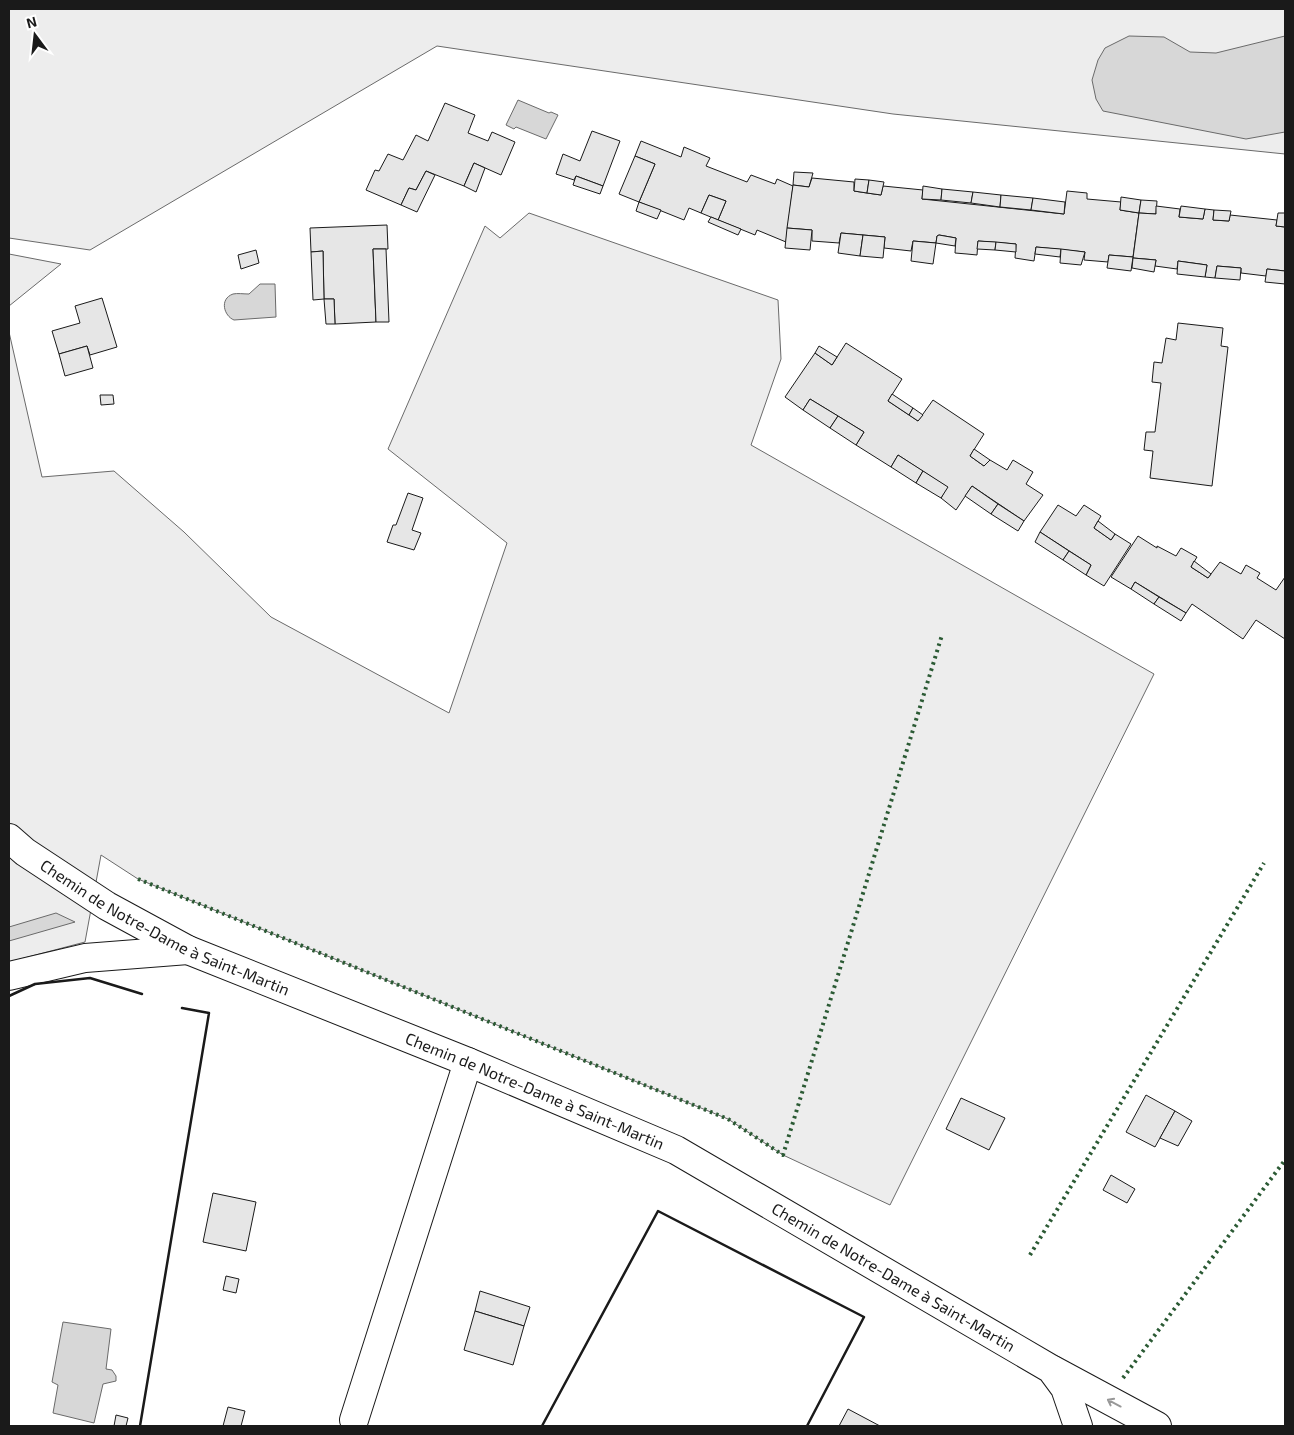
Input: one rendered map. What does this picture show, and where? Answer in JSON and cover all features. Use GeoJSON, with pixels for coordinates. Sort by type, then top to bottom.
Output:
{"type":"FeatureCollection","features":[{"type":"Feature","properties":{"kind":"street","name":"Chemin de Notre-Dame à Saint-Martin"},"geometry":{"type":"LineString","coordinates":[[9,838],[25,852],[107,906],[188,950],[468,1062],[676,1150],[1052,1369],[1157,1426]]}},
{"type":"Feature","properties":{"kind":"street"},"geometry":{"type":"LineString","coordinates":[[9,976],[85,958],[188,950]]}},
{"type":"Feature","properties":{"kind":"street"},"geometry":{"type":"LineString","coordinates":[[354,1420],[468,1062]]}},
{"type":"Feature","properties":{"kind":"street","name":"Chemin de Notre-Dame à Saint-Martin"},"geometry":{"type":"LineString","coordinates":[[1052,1369],[1065,1388],[1078,1426]]}},
{"type":"Feature","properties":{"kind":"shaded area"},"geometry":{"type":"Polygon","coordinates":[[[9,9],[1285,9],[1285,154],[893,114],[437,46],[90,250],[9,238],[9,9]]]}},
{"type":"Feature","properties":{"kind":"shaded area"},"geometry":{"type":"Polygon","coordinates":[[[1129,36],[1164,37],[1190,52],[1216,53],[1285,36],[1285,132],[1246,139],[1103,111],[1096,99],[1092,80],[1098,60],[1105,48],[1129,36]]]}},
{"type":"Feature","properties":{"kind":"shaded area"},"geometry":{"type":"Polygon","coordinates":[[[518,100],[558,115],[546,139],[506,125],[518,100]]]}},
{"type":"Feature","properties":{"kind":"shaded area"},"geometry":{"type":"Polygon","coordinates":[[[529,213],[778,300],[781,359],[751,445],[1154,674],[890,1205],[783,1155],[728,1119],[138,879],[101,855],[85,942],[9,962],[9,332],[42,477],[114,471],[184,532],[271,617],[449,713],[507,543],[388,449],[485,226],[500,238],[529,213]]]}},
{"type":"Feature","properties":{"kind":"shaded area"},"geometry":{"type":"Polygon","coordinates":[[[9,254],[61,264],[9,306],[9,254]]]}},
{"type":"Feature","properties":{"kind":"shaded area"},"geometry":{"type":"Polygon","coordinates":[[[260,284],[275,284],[276,317],[234,320],[231,318],[224,307],[229,296],[233,294],[249,294],[260,284]]]}},
{"type":"Feature","properties":{"kind":"shaded area"},"geometry":{"type":"Polygon","coordinates":[[[56,913],[75,922],[9,941],[9,927],[56,913]]]}},
{"type":"Feature","properties":{"kind":"shaded area"},"geometry":{"type":"Polygon","coordinates":[[[63,1322],[111,1329],[106,1369],[112,1370],[116,1376],[116,1381],[103,1384],[94,1423],[53,1413],[58,1385],[52,1382],[63,1322]]]}},
{"type":"Feature","properties":{"kind":"building"},"geometry":{"type":"Polygon","coordinates":[[[445,103],[475,115],[468,133],[488,141],[492,132],[515,142],[501,175],[474,163],[464,186],[426,171],[416,190],[409,188],[401,205],[366,190],[375,170],[379,171],[388,154],[403,160],[416,135],[428,141],[445,103]]]}},
{"type":"Feature","properties":{"kind":"building"},"geometry":{"type":"Polygon","coordinates":[[[592,131],[620,141],[603,186],[576,176],[574,180],[556,174],[563,154],[580,161],[592,131]]]}},
{"type":"Feature","properties":{"kind":"building"},"geometry":{"type":"Polygon","coordinates":[[[641,141],[681,157],[684,147],[710,158],[706,166],[747,182],[751,175],[775,184],[777,179],[793,186],[786,242],[757,230],[755,235],[718,220],[726,201],[709,195],[701,213],[689,208],[684,220],[639,202],[655,164],[635,156],[641,141]]]}},
{"type":"Feature","properties":{"kind":"building"},"geometry":{"type":"Polygon","coordinates":[[[635,156],[655,164],[639,202],[619,194],[635,156]]]}},
{"type":"Feature","properties":{"kind":"building"},"geometry":{"type":"Polygon","coordinates":[[[474,163],[485,168],[476,192],[464,186],[474,163]]]}},
{"type":"Feature","properties":{"kind":"building"},"geometry":{"type":"Polygon","coordinates":[[[426,171],[435,175],[417,212],[401,205],[409,188],[416,190],[426,171]]]}},
{"type":"Feature","properties":{"kind":"building"},"geometry":{"type":"Polygon","coordinates":[[[794,172],[813,173],[809,187],[793,185],[794,172]]]}},
{"type":"Feature","properties":{"kind":"building"},"geometry":{"type":"Polygon","coordinates":[[[576,176],[603,186],[600,194],[573,185],[576,176]]]}},
{"type":"Feature","properties":{"kind":"building"},"geometry":{"type":"Polygon","coordinates":[[[812,178],[854,182],[854,191],[881,195],[883,186],[923,190],[922,199],[1064,214],[1067,191],[1087,193],[1087,199],[1121,202],[1120,210],[1139,213],[1133,257],[1109,255],[1108,262],[1084,260],[1085,252],[1036,247],[1034,261],[1015,258],[1016,244],[978,241],[977,255],[955,253],[956,238],[939,235],[937,236],[936,243],[913,241],[911,251],[884,248],[885,237],[841,233],[839,243],[812,241],[812,230],[787,228],[793,185],[809,187],[812,178]]]}},
{"type":"Feature","properties":{"kind":"building"},"geometry":{"type":"Polygon","coordinates":[[[855,179],[869,180],[867,193],[854,191],[855,179]]]}},
{"type":"Feature","properties":{"kind":"building"},"geometry":{"type":"Polygon","coordinates":[[[869,180],[884,182],[881,195],[867,193],[869,180]]]}},
{"type":"Feature","properties":{"kind":"building"},"geometry":{"type":"Polygon","coordinates":[[[923,186],[942,189],[941,200],[922,199],[923,186]]]}},
{"type":"Feature","properties":{"kind":"building"},"geometry":{"type":"Polygon","coordinates":[[[942,189],[973,192],[971,203],[941,200],[942,189]]]}},
{"type":"Feature","properties":{"kind":"building"},"geometry":{"type":"Polygon","coordinates":[[[973,192],[1001,195],[1000,207],[971,203],[973,192]]]}},
{"type":"Feature","properties":{"kind":"building"},"geometry":{"type":"Polygon","coordinates":[[[709,195],[726,201],[718,220],[701,213],[709,195]]]}},
{"type":"Feature","properties":{"kind":"building"},"geometry":{"type":"Polygon","coordinates":[[[1001,195],[1033,198],[1031,210],[1000,207],[1001,195]]]}},
{"type":"Feature","properties":{"kind":"building"},"geometry":{"type":"Polygon","coordinates":[[[1121,197],[1141,200],[1139,213],[1120,210],[1121,197]]]}},
{"type":"Feature","properties":{"kind":"building"},"geometry":{"type":"Polygon","coordinates":[[[1033,198],[1065,202],[1064,214],[1031,210],[1033,198]]]}},
{"type":"Feature","properties":{"kind":"building"},"geometry":{"type":"Polygon","coordinates":[[[1141,200],[1157,201],[1156,214],[1139,213],[1141,200]]]}},
{"type":"Feature","properties":{"kind":"building"},"geometry":{"type":"Polygon","coordinates":[[[639,202],[661,210],[657,219],[636,211],[639,202]]]}},
{"type":"Feature","properties":{"kind":"building"},"geometry":{"type":"Polygon","coordinates":[[[1156,206],[1180,209],[1179,217],[1203,219],[1205,209],[1214,210],[1213,220],[1229,221],[1230,215],[1277,220],[1276,226],[1285,227],[1285,271],[1267,269],[1266,276],[1241,273],[1241,268],[1217,266],[1215,278],[1205,277],[1207,265],[1178,261],[1177,269],[1155,266],[1156,260],[1133,258],[1139,213],[1156,214],[1156,206]]]}},
{"type":"Feature","properties":{"kind":"building"},"geometry":{"type":"Polygon","coordinates":[[[1181,206],[1205,209],[1203,219],[1179,217],[1181,206]]]}},
{"type":"Feature","properties":{"kind":"building"},"geometry":{"type":"Polygon","coordinates":[[[1214,210],[1231,211],[1229,221],[1213,220],[1214,210]]]}},
{"type":"Feature","properties":{"kind":"building"},"geometry":{"type":"Polygon","coordinates":[[[1278,213],[1285,213],[1285,227],[1276,226],[1278,213]]]}},
{"type":"Feature","properties":{"kind":"building"},"geometry":{"type":"Polygon","coordinates":[[[711,217],[741,229],[738,235],[708,222],[711,217]]]}},
{"type":"Feature","properties":{"kind":"building"},"geometry":{"type":"Polygon","coordinates":[[[387,225],[388,249],[373,249],[376,322],[335,324],[334,299],[324,299],[323,251],[311,252],[310,228],[387,225]]]}},
{"type":"Feature","properties":{"kind":"building"},"geometry":{"type":"Polygon","coordinates":[[[787,228],[812,230],[810,250],[785,248],[787,228]]]}},
{"type":"Feature","properties":{"kind":"building"},"geometry":{"type":"Polygon","coordinates":[[[841,233],[863,235],[860,256],[838,253],[841,233]]]}},
{"type":"Feature","properties":{"kind":"building"},"geometry":{"type":"Polygon","coordinates":[[[863,235],[885,237],[883,258],[860,256],[863,235]]]}},
{"type":"Feature","properties":{"kind":"building"},"geometry":{"type":"Polygon","coordinates":[[[937,236],[956,238],[955,246],[936,243],[937,236]]]}},
{"type":"Feature","properties":{"kind":"building"},"geometry":{"type":"Polygon","coordinates":[[[913,241],[936,243],[933,264],[911,261],[913,241]]]}},
{"type":"Feature","properties":{"kind":"building"},"geometry":{"type":"Polygon","coordinates":[[[978,241],[996,242],[995,250],[977,249],[978,241]]]}},
{"type":"Feature","properties":{"kind":"building"},"geometry":{"type":"Polygon","coordinates":[[[996,242],[1016,244],[1016,252],[995,250],[996,242]]]}},
{"type":"Feature","properties":{"kind":"building"},"geometry":{"type":"Polygon","coordinates":[[[1036,247],[1061,249],[1060,257],[1035,254],[1036,247]]]}},
{"type":"Feature","properties":{"kind":"building"},"geometry":{"type":"Polygon","coordinates":[[[373,249],[386,249],[389,322],[376,322],[373,249]]]}},
{"type":"Feature","properties":{"kind":"building"},"geometry":{"type":"Polygon","coordinates":[[[1061,249],[1085,252],[1081,265],[1060,263],[1061,249]]]}},
{"type":"Feature","properties":{"kind":"building"},"geometry":{"type":"Polygon","coordinates":[[[256,250],[259,263],[241,269],[238,255],[256,250]]]}},
{"type":"Feature","properties":{"kind":"building"},"geometry":{"type":"Polygon","coordinates":[[[323,251],[324,299],[313,300],[311,252],[323,251]]]}},
{"type":"Feature","properties":{"kind":"building"},"geometry":{"type":"Polygon","coordinates":[[[1109,255],[1133,257],[1131,271],[1107,268],[1109,255]]]}},
{"type":"Feature","properties":{"kind":"building"},"geometry":{"type":"Polygon","coordinates":[[[1133,258],[1156,260],[1154,272],[1132,268],[1133,258]]]}},
{"type":"Feature","properties":{"kind":"building"},"geometry":{"type":"Polygon","coordinates":[[[1178,261],[1207,265],[1205,277],[1177,274],[1178,261]]]}},
{"type":"Feature","properties":{"kind":"building"},"geometry":{"type":"Polygon","coordinates":[[[1217,266],[1241,268],[1240,280],[1215,278],[1217,266]]]}},
{"type":"Feature","properties":{"kind":"building"},"geometry":{"type":"Polygon","coordinates":[[[1267,269],[1285,271],[1285,284],[1265,282],[1267,269]]]}},
{"type":"Feature","properties":{"kind":"building"},"geometry":{"type":"Polygon","coordinates":[[[102,298],[117,347],[90,355],[87,346],[59,354],[52,331],[80,323],[75,306],[102,298]]]}},
{"type":"Feature","properties":{"kind":"building"},"geometry":{"type":"Polygon","coordinates":[[[324,299],[334,299],[335,324],[326,324],[324,299]]]}},
{"type":"Feature","properties":{"kind":"building"},"geometry":{"type":"Polygon","coordinates":[[[1178,323],[1223,328],[1221,346],[1228,347],[1212,486],[1150,478],[1153,451],[1144,450],[1146,432],[1155,432],[1161,383],[1152,382],[1154,362],[1162,363],[1166,338],[1176,340],[1178,323]]]}},
{"type":"Feature","properties":{"kind":"building"},"geometry":{"type":"Polygon","coordinates":[[[846,343],[902,379],[888,401],[918,421],[933,400],[984,434],[970,456],[984,466],[990,460],[1007,470],[1013,460],[1033,472],[1026,484],[1043,495],[1024,521],[972,486],[956,510],[941,498],[947,487],[898,455],[891,467],[856,445],[864,432],[810,399],[803,410],[785,397],[815,353],[832,365],[846,343]]]}},
{"type":"Feature","properties":{"kind":"building"},"geometry":{"type":"Polygon","coordinates":[[[87,346],[93,368],[65,376],[59,354],[87,346]]]}},
{"type":"Feature","properties":{"kind":"building"},"geometry":{"type":"Polygon","coordinates":[[[819,346],[837,357],[832,365],[815,353],[819,346]]]}},
{"type":"Feature","properties":{"kind":"building"},"geometry":{"type":"Polygon","coordinates":[[[892,394],[913,408],[909,415],[888,401],[892,394]]]}},
{"type":"Feature","properties":{"kind":"building"},"geometry":{"type":"Polygon","coordinates":[[[100,395],[113,395],[114,404],[101,405],[100,395]]]}},
{"type":"Feature","properties":{"kind":"building"},"geometry":{"type":"Polygon","coordinates":[[[810,399],[838,416],[830,428],[803,410],[810,399]]]}},
{"type":"Feature","properties":{"kind":"building"},"geometry":{"type":"Polygon","coordinates":[[[913,408],[923,415],[918,421],[909,415],[913,408]]]}},
{"type":"Feature","properties":{"kind":"building"},"geometry":{"type":"Polygon","coordinates":[[[838,416],[864,432],[856,445],[830,428],[838,416]]]}},
{"type":"Feature","properties":{"kind":"building"},"geometry":{"type":"Polygon","coordinates":[[[974,449],[990,460],[984,466],[970,456],[974,449]]]}},
{"type":"Feature","properties":{"kind":"building"},"geometry":{"type":"Polygon","coordinates":[[[898,455],[923,471],[916,483],[891,467],[898,455]]]}},
{"type":"Feature","properties":{"kind":"building"},"geometry":{"type":"Polygon","coordinates":[[[923,471],[948,487],[941,498],[916,483],[923,471]]]}},
{"type":"Feature","properties":{"kind":"building"},"geometry":{"type":"Polygon","coordinates":[[[972,486],[998,504],[991,514],[965,496],[972,486]]]}},
{"type":"Feature","properties":{"kind":"building"},"geometry":{"type":"Polygon","coordinates":[[[408,493],[423,498],[412,530],[421,533],[414,550],[387,542],[393,525],[396,525],[408,493]]]}},
{"type":"Feature","properties":{"kind":"building"},"geometry":{"type":"Polygon","coordinates":[[[998,504],[1024,521],[1018,531],[991,514],[998,504]]]}},
{"type":"Feature","properties":{"kind":"building"},"geometry":{"type":"Polygon","coordinates":[[[1058,505],[1076,516],[1084,505],[1101,516],[1094,528],[1111,540],[1115,534],[1131,544],[1104,586],[1086,575],[1091,565],[1040,532],[1058,505]]]}},
{"type":"Feature","properties":{"kind":"building"},"geometry":{"type":"Polygon","coordinates":[[[1098,521],[1115,534],[1111,540],[1094,528],[1098,521]]]}},
{"type":"Feature","properties":{"kind":"building"},"geometry":{"type":"Polygon","coordinates":[[[1040,532],[1069,551],[1063,560],[1035,542],[1040,532]]]}},
{"type":"Feature","properties":{"kind":"building"},"geometry":{"type":"Polygon","coordinates":[[[1138,536],[1157,548],[1157,546],[1176,556],[1181,548],[1197,557],[1191,567],[1208,578],[1220,562],[1241,574],[1246,565],[1260,573],[1257,578],[1276,590],[1285,577],[1285,639],[1256,620],[1243,639],[1192,604],[1186,613],[1135,582],[1131,589],[1111,577],[1138,536]]]}},
{"type":"Feature","properties":{"kind":"building"},"geometry":{"type":"Polygon","coordinates":[[[1069,551],[1091,565],[1086,575],[1063,560],[1069,551]]]}},
{"type":"Feature","properties":{"kind":"building"},"geometry":{"type":"Polygon","coordinates":[[[1194,561],[1211,574],[1208,578],[1191,567],[1194,561]]]}},
{"type":"Feature","properties":{"kind":"building"},"geometry":{"type":"Polygon","coordinates":[[[1135,582],[1159,597],[1154,604],[1131,589],[1135,582]]]}},
{"type":"Feature","properties":{"kind":"building"},"geometry":{"type":"Polygon","coordinates":[[[1159,597],[1186,613],[1181,621],[1154,604],[1159,597]]]}},
{"type":"Feature","properties":{"kind":"building"},"geometry":{"type":"Polygon","coordinates":[[[1146,1095],[1175,1111],[1155,1147],[1126,1132],[1146,1095]]]}},
{"type":"Feature","properties":{"kind":"building"},"geometry":{"type":"Polygon","coordinates":[[[961,1098],[1005,1118],[989,1150],[946,1129],[961,1098]]]}},
{"type":"Feature","properties":{"kind":"building"},"geometry":{"type":"Polygon","coordinates":[[[1175,1111],[1192,1121],[1178,1146],[1160,1138],[1175,1111]]]}},
{"type":"Feature","properties":{"kind":"building"},"geometry":{"type":"Polygon","coordinates":[[[1111,1175],[1135,1189],[1127,1203],[1103,1190],[1111,1175]]]}},
{"type":"Feature","properties":{"kind":"building"},"geometry":{"type":"Polygon","coordinates":[[[213,1193],[256,1202],[246,1251],[203,1242],[213,1193]]]}},
{"type":"Feature","properties":{"kind":"building"},"geometry":{"type":"Polygon","coordinates":[[[226,1276],[239,1279],[236,1293],[223,1290],[226,1276]]]}},
{"type":"Feature","properties":{"kind":"building"},"geometry":{"type":"Polygon","coordinates":[[[480,1291],[530,1307],[524,1326],[475,1311],[480,1291]]]}},
{"type":"Feature","properties":{"kind":"building"},"geometry":{"type":"Polygon","coordinates":[[[475,1311],[524,1326],[513,1365],[464,1350],[475,1311]]]}},
{"type":"Feature","properties":{"kind":"building"},"geometry":{"type":"Polygon","coordinates":[[[228,1407],[245,1411],[241,1426],[223,1426],[228,1407]]]}},
{"type":"Feature","properties":{"kind":"building"},"geometry":{"type":"Polygon","coordinates":[[[848,1409],[880,1426],[839,1426],[848,1409]]]}},
{"type":"Feature","properties":{"kind":"building"},"geometry":{"type":"Polygon","coordinates":[[[116,1415],[128,1418],[126,1426],[114,1426],[116,1415]]]}},
{"type":"Feature","properties":{"kind":"hedge"},"geometry":{"type":"LineString","coordinates":[[138,879],[728,1119],[783,1155],[942,635]]}},
{"type":"Feature","properties":{"kind":"hedge"},"geometry":{"type":"LineString","coordinates":[[1030,1255],[1264,863]]}},
{"type":"Feature","properties":{"kind":"hedge"},"geometry":{"type":"LineString","coordinates":[[1123,1378],[1285,1160]]}},
{"type":"Feature","properties":{"kind":"wall"},"geometry":{"type":"LineString","coordinates":[[9,996],[35,984],[90,978],[142,994]]}},
{"type":"Feature","properties":{"kind":"wall"},"geometry":{"type":"LineString","coordinates":[[140,1426],[209,1013],[182,1008]]}},
{"type":"Feature","properties":{"kind":"wall"},"geometry":{"type":"LineString","coordinates":[[542,1426],[658,1211],[864,1317],[807,1426]]}}]}
